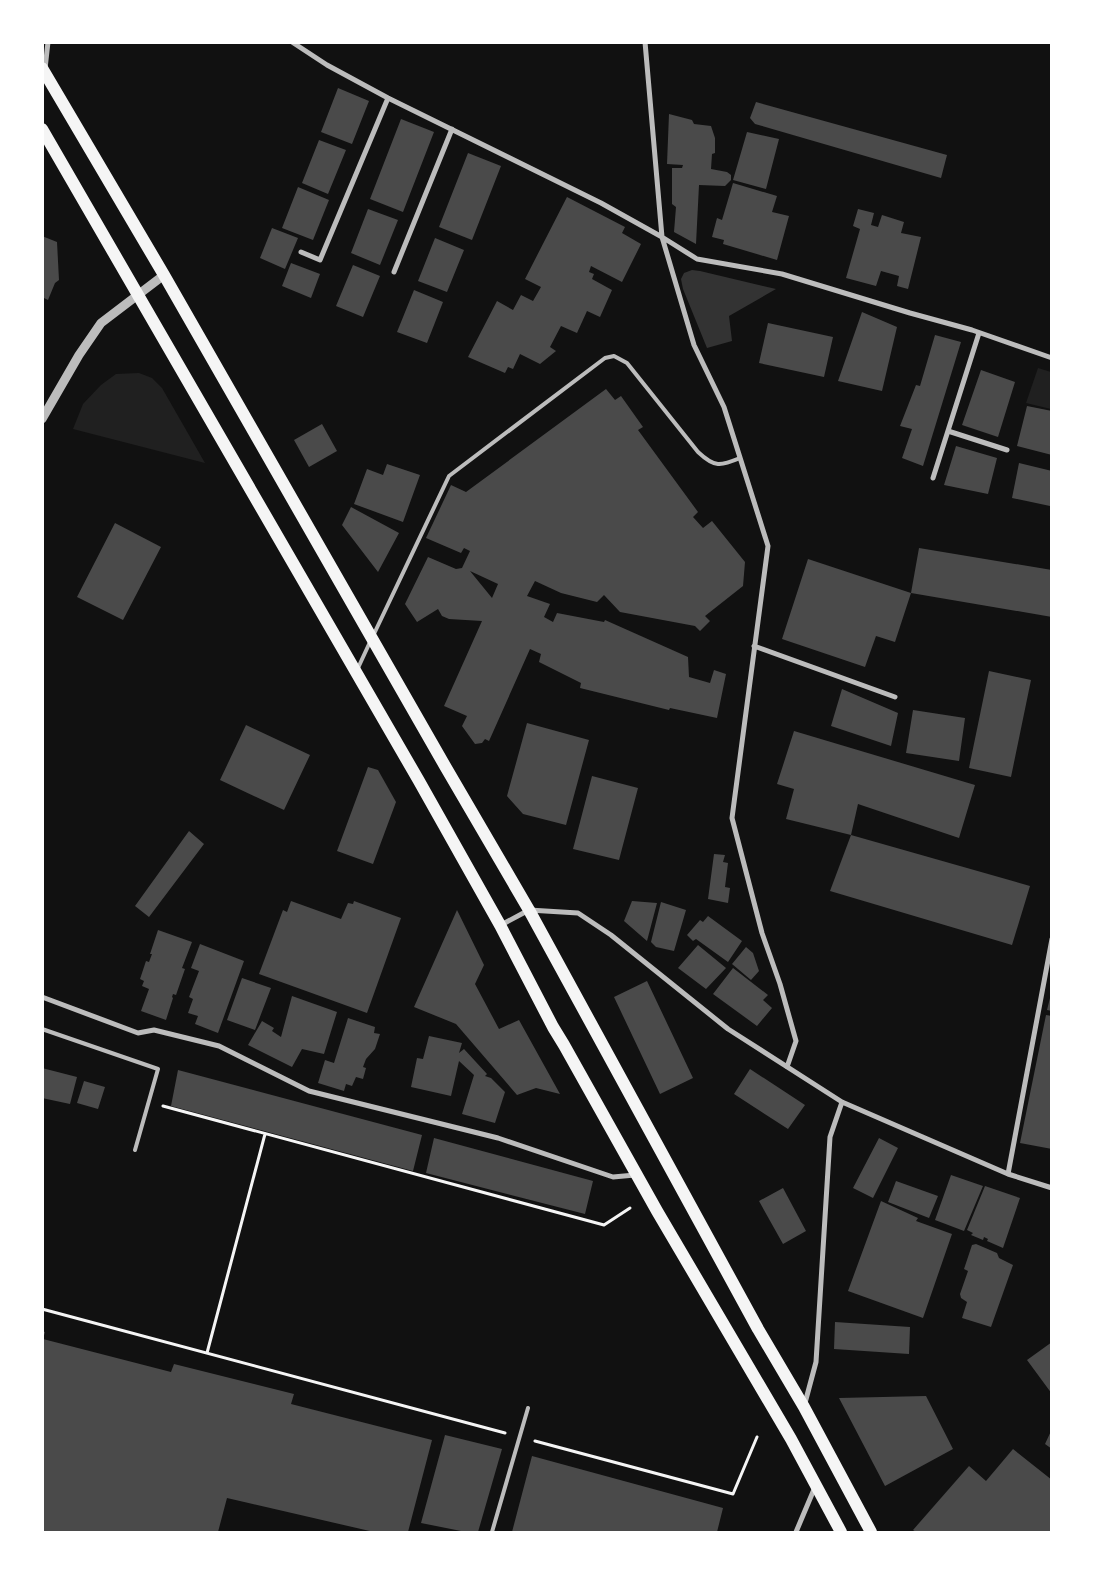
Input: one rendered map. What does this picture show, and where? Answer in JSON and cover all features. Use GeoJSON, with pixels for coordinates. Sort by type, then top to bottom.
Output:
{"type":"FeatureCollection","features":[{"type":"Feature","properties":{"kind":"main road"},"geometry":{"type":"LineString","coordinates":[[43,73],[164,275],[529,910],[758,1329],[804,1406],[871,1532]]}},
{"type":"Feature","properties":{"kind":"main road"},"geometry":{"type":"LineString","coordinates":[[42,129],[500,925],[553,1027],[791,1438],[840,1532]]}},
{"type":"Feature","properties":{"kind":"street"},"geometry":{"type":"LineString","coordinates":[[43,73],[48,42]]}},
{"type":"Feature","properties":{"kind":"street"},"geometry":{"type":"LineString","coordinates":[[292,42],[327,65],[388,98],[601,203],[697,259],[782,274],[979,333],[1052,358]]}},
{"type":"Feature","properties":{"kind":"street"},"geometry":{"type":"LineString","coordinates":[[645,42],[662,237],[694,345],[724,407],[768,546],[732,818],[762,933],[780,984],[796,1041],[787,1067]]}},
{"type":"Feature","properties":{"kind":"street"},"geometry":{"type":"LineString","coordinates":[[301,252],[320,260],[388,98]]}},
{"type":"Feature","properties":{"kind":"street"},"geometry":{"type":"LineString","coordinates":[[394,272],[452,129]]}},
{"type":"Feature","properties":{"kind":"street"},"geometry":{"type":"LineString","coordinates":[[42,419],[79,354],[101,323],[164,275]]}},
{"type":"Feature","properties":{"kind":"street"},"geometry":{"type":"LineString","coordinates":[[933,478],[979,333]]}},
{"type":"Feature","properties":{"kind":"street"},"geometry":{"type":"LineString","coordinates":[[948,431],[1007,450]]}},
{"type":"Feature","properties":{"kind":"street"},"geometry":{"type":"LineString","coordinates":[[754,646],[895,697]]}},
{"type":"Feature","properties":{"kind":"street"},"geometry":{"type":"LineString","coordinates":[[500,925],[529,910],[578,914],[611,935],[728,1029],[842,1102],[1008,1174],[1052,1188]]}},
{"type":"Feature","properties":{"kind":"street"},"geometry":{"type":"LineString","coordinates":[[1008,1174],[1052,939]]}},
{"type":"Feature","properties":{"kind":"street"},"geometry":{"type":"LineString","coordinates":[[42,997],[138,1033],[154,1030],[219,1046],[309,1091],[498,1138],[613,1177],[637,1175]]}},
{"type":"Feature","properties":{"kind":"street"},"geometry":{"type":"LineString","coordinates":[[804,1406],[816,1362],[830,1137],[842,1102]]}},
{"type":"Feature","properties":{"kind":"street"},"geometry":{"type":"LineString","coordinates":[[796,1532],[815,1486]]}},
{"type":"Feature","properties":{"kind":"lane"},"geometry":{"type":"LineString","coordinates":[[356,672],[449,476],[605,358],[614,356],[627,363],[698,452],[709,462],[722,466],[740,458]]}},
{"type":"Feature","properties":{"kind":"lane"},"geometry":{"type":"LineString","coordinates":[[42,1029],[158,1069],[135,1150]]}},
{"type":"Feature","properties":{"kind":"lane"},"geometry":{"type":"LineString","coordinates":[[492,1532],[528,1408]]}},
{"type":"Feature","properties":{"kind":"path"},"geometry":{"type":"LineString","coordinates":[[165,1098],[163,1107],[604,1225],[630,1208]]}},
{"type":"Feature","properties":{"kind":"path"},"geometry":{"type":"LineString","coordinates":[[207,1354],[265,1134]]}},
{"type":"Feature","properties":{"kind":"path"},"geometry":{"type":"LineString","coordinates":[[42,1309],[733,1494],[757,1437]]}},
{"type":"Feature","properties":{"kind":"shaded area"},"geometry":{"type":"Polygon","coordinates":[[[692,270],[776,289],[729,316],[732,341],[707,348],[683,289],[681,279],[684,273],[692,270]]]}},
{"type":"Feature","properties":{"kind":"shaded area"},"geometry":{"type":"Polygon","coordinates":[[[1038,368],[1051,372],[1051,409],[1026,403],[1038,368]]]}},
{"type":"Feature","properties":{"kind":"shaded area"},"geometry":{"type":"Polygon","coordinates":[[[139,373],[152,378],[162,388],[205,463],[73,429],[83,404],[101,385],[116,374],[139,373]]]}},
{"type":"Feature","properties":{"kind":"building"},"geometry":{"type":"Polygon","coordinates":[[[338,88],[369,101],[352,144],[321,132],[338,88]]]}},
{"type":"Feature","properties":{"kind":"building"},"geometry":{"type":"Polygon","coordinates":[[[756,102],[947,155],[941,178],[755,124],[750,118],[756,102]]]}},
{"type":"Feature","properties":{"kind":"building"},"geometry":{"type":"Polygon","coordinates":[[[669,114],[692,120],[694,124],[711,126],[715,138],[715,153],[712,154],[711,169],[727,172],[731,175],[731,180],[725,186],[699,185],[696,244],[674,232],[676,207],[672,204],[672,168],[682,168],[683,165],[667,164],[669,114]]]}},
{"type":"Feature","properties":{"kind":"building"},"geometry":{"type":"Polygon","coordinates":[[[401,119],[434,132],[403,212],[370,199],[401,119]]]}},
{"type":"Feature","properties":{"kind":"building"},"geometry":{"type":"Polygon","coordinates":[[[747,132],[779,139],[766,189],[733,180],[747,132]]]}},
{"type":"Feature","properties":{"kind":"building"},"geometry":{"type":"Polygon","coordinates":[[[319,140],[346,150],[328,194],[302,183],[319,140]]]}},
{"type":"Feature","properties":{"kind":"building"},"geometry":{"type":"Polygon","coordinates":[[[468,153],[501,166],[472,240],[439,227],[468,153]]]}},
{"type":"Feature","properties":{"kind":"building"},"geometry":{"type":"Polygon","coordinates":[[[733,183],[777,196],[772,212],[789,216],[777,260],[723,244],[724,240],[712,237],[717,218],[722,220],[733,183]]]}},
{"type":"Feature","properties":{"kind":"building"},"geometry":{"type":"Polygon","coordinates":[[[298,187],[329,200],[313,240],[282,228],[298,187]]]}},
{"type":"Feature","properties":{"kind":"building"},"geometry":{"type":"Polygon","coordinates":[[[567,197],[625,227],[622,233],[641,244],[622,282],[591,266],[589,272],[594,274],[592,279],[612,290],[600,317],[587,311],[577,333],[561,326],[550,347],[556,351],[540,364],[520,354],[513,369],[508,367],[505,373],[468,357],[497,301],[513,310],[521,295],[533,301],[541,287],[525,279],[567,197]]]}},
{"type":"Feature","properties":{"kind":"building"},"geometry":{"type":"Polygon","coordinates":[[[368,209],[398,220],[380,265],[351,253],[368,209]]]}},
{"type":"Feature","properties":{"kind":"building"},"geometry":{"type":"Polygon","coordinates":[[[858,209],[874,213],[871,225],[878,227],[882,215],[904,222],[901,233],[921,237],[908,289],[897,286],[899,276],[881,271],[876,286],[846,278],[860,229],[853,226],[858,209]]]}},
{"type":"Feature","properties":{"kind":"building"},"geometry":{"type":"Polygon","coordinates":[[[272,228],[298,238],[285,269],[260,258],[272,228]]]}},
{"type":"Feature","properties":{"kind":"building"},"geometry":{"type":"Polygon","coordinates":[[[42,236],[57,242],[59,280],[55,283],[48,300],[42,297],[42,236]]]}},
{"type":"Feature","properties":{"kind":"building"},"geometry":{"type":"Polygon","coordinates":[[[435,238],[464,250],[447,292],[418,281],[435,238]]]}},
{"type":"Feature","properties":{"kind":"building"},"geometry":{"type":"Polygon","coordinates":[[[291,263],[320,274],[311,298],[282,286],[291,263]]]}},
{"type":"Feature","properties":{"kind":"building"},"geometry":{"type":"Polygon","coordinates":[[[353,265],[380,276],[363,317],[336,306],[353,265]]]}},
{"type":"Feature","properties":{"kind":"building"},"geometry":{"type":"Polygon","coordinates":[[[414,290],[443,302],[427,343],[397,332],[414,290]]]}},
{"type":"Feature","properties":{"kind":"building"},"geometry":{"type":"Polygon","coordinates":[[[862,312],[897,327],[882,391],[838,381],[862,312]]]}},
{"type":"Feature","properties":{"kind":"building"},"geometry":{"type":"Polygon","coordinates":[[[768,323],[833,337],[824,377],[759,363],[768,323]]]}},
{"type":"Feature","properties":{"kind":"building"},"geometry":{"type":"Polygon","coordinates":[[[935,335],[961,342],[923,466],[902,458],[912,429],[900,426],[916,385],[920,386],[935,335]]]}},
{"type":"Feature","properties":{"kind":"building"},"geometry":{"type":"Polygon","coordinates":[[[981,370],[1015,382],[998,437],[962,425],[981,370]]]}},
{"type":"Feature","properties":{"kind":"building"},"geometry":{"type":"Polygon","coordinates":[[[606,389],[615,400],[621,396],[643,427],[638,430],[698,512],[693,517],[703,528],[712,521],[745,562],[743,586],[705,616],[710,621],[700,631],[695,626],[620,612],[604,595],[597,602],[561,593],[535,581],[527,596],[550,604],[544,617],[553,622],[557,613],[604,622],[605,620],[688,657],[689,677],[710,683],[714,670],[726,674],[717,718],[670,708],[669,710],[580,688],[581,683],[539,662],[541,654],[530,649],[489,741],[485,739],[482,743],[475,744],[462,726],[467,716],[444,706],[482,621],[449,619],[442,616],[438,609],[417,622],[405,604],[428,557],[456,569],[462,568],[470,551],[464,548],[461,553],[426,538],[451,485],[466,492],[606,389]],[[470,571],[492,598],[498,584],[470,571]]]}},
{"type":"Feature","properties":{"kind":"building"},"geometry":{"type":"Polygon","coordinates":[[[1027,406],[1052,411],[1052,455],[1017,446],[1027,406]]]}},
{"type":"Feature","properties":{"kind":"building"},"geometry":{"type":"Polygon","coordinates":[[[322,424],[337,451],[309,467],[294,440],[322,424]]]}},
{"type":"Feature","properties":{"kind":"building"},"geometry":{"type":"Polygon","coordinates":[[[956,446],[997,458],[988,494],[944,485],[956,446]]]}},
{"type":"Feature","properties":{"kind":"building"},"geometry":{"type":"Polygon","coordinates":[[[1019,463],[1052,471],[1050,506],[1012,498],[1019,463]]]}},
{"type":"Feature","properties":{"kind":"building"},"geometry":{"type":"Polygon","coordinates":[[[387,464],[420,475],[403,522],[354,504],[367,469],[383,475],[387,464]]]}},
{"type":"Feature","properties":{"kind":"building"},"geometry":{"type":"Polygon","coordinates":[[[351,507],[399,533],[378,572],[342,525],[351,507]]]}},
{"type":"Feature","properties":{"kind":"building"},"geometry":{"type":"Polygon","coordinates":[[[115,523],[161,547],[123,620],[77,597],[115,523]]]}},
{"type":"Feature","properties":{"kind":"building"},"geometry":{"type":"Polygon","coordinates":[[[919,548],[1052,570],[1052,617],[911,593],[919,548]]]}},
{"type":"Feature","properties":{"kind":"building"},"geometry":{"type":"Polygon","coordinates":[[[808,559],[911,593],[895,642],[876,636],[865,667],[782,639],[808,559]]]}},
{"type":"Feature","properties":{"kind":"building"},"geometry":{"type":"Polygon","coordinates":[[[989,671],[1031,680],[1011,777],[969,768],[989,671]]]}},
{"type":"Feature","properties":{"kind":"building"},"geometry":{"type":"Polygon","coordinates":[[[842,689],[898,713],[891,746],[831,726],[842,689]]]}},
{"type":"Feature","properties":{"kind":"building"},"geometry":{"type":"Polygon","coordinates":[[[913,710],[965,718],[959,761],[906,753],[913,710]]]}},
{"type":"Feature","properties":{"kind":"building"},"geometry":{"type":"Polygon","coordinates":[[[527,723],[589,740],[566,825],[523,814],[507,796],[527,723]]]}},
{"type":"Feature","properties":{"kind":"building"},"geometry":{"type":"Polygon","coordinates":[[[246,725],[310,755],[284,810],[220,780],[246,725]]]}},
{"type":"Feature","properties":{"kind":"building"},"geometry":{"type":"Polygon","coordinates":[[[794,731],[975,785],[959,838],[858,804],[851,835],[786,819],[794,789],[777,784],[794,731]]]}},
{"type":"Feature","properties":{"kind":"building"},"geometry":{"type":"Polygon","coordinates":[[[368,767],[378,770],[396,802],[373,864],[337,851],[368,767]]]}},
{"type":"Feature","properties":{"kind":"building"},"geometry":{"type":"Polygon","coordinates":[[[592,776],[638,788],[619,860],[573,849],[592,776]]]}},
{"type":"Feature","properties":{"kind":"building"},"geometry":{"type":"Polygon","coordinates":[[[189,831],[204,844],[149,917],[135,906],[189,831]]]}},
{"type":"Feature","properties":{"kind":"building"},"geometry":{"type":"Polygon","coordinates":[[[851,835],[1030,886],[1012,945],[830,891],[851,835]]]}},
{"type":"Feature","properties":{"kind":"building"},"geometry":{"type":"Polygon","coordinates":[[[714,854],[725,855],[723,862],[728,863],[725,887],[730,888],[728,903],[708,899],[714,854]]]}},
{"type":"Feature","properties":{"kind":"building"},"geometry":{"type":"Polygon","coordinates":[[[291,901],[341,919],[348,903],[353,904],[354,901],[401,918],[367,1013],[259,974],[283,910],[287,912],[291,901]]]}},
{"type":"Feature","properties":{"kind":"building"},"geometry":{"type":"Polygon","coordinates":[[[632,901],[657,903],[647,941],[624,921],[632,901]]]}},
{"type":"Feature","properties":{"kind":"building"},"geometry":{"type":"Polygon","coordinates":[[[661,902],[686,910],[674,951],[656,947],[651,942],[661,902]]]}},
{"type":"Feature","properties":{"kind":"building"},"geometry":{"type":"Polygon","coordinates":[[[457,910],[484,965],[475,984],[499,1029],[519,1020],[560,1094],[536,1088],[517,1095],[456,1024],[414,1007],[457,910]]]}},
{"type":"Feature","properties":{"kind":"building"},"geometry":{"type":"Polygon","coordinates":[[[708,916],[742,941],[728,962],[696,939],[693,941],[687,935],[700,920],[703,922],[708,916]]]}},
{"type":"Feature","properties":{"kind":"building"},"geometry":{"type":"Polygon","coordinates":[[[158,930],[192,942],[182,968],[185,969],[176,995],[173,994],[166,1020],[141,1011],[149,989],[142,986],[144,981],[140,979],[146,961],[149,962],[152,954],[150,954],[158,930]]]}},
{"type":"Feature","properties":{"kind":"building"},"geometry":{"type":"Polygon","coordinates":[[[200,944],[244,961],[218,1033],[195,1024],[198,1016],[188,1013],[193,999],[189,997],[199,971],[191,968],[200,944]]]}},
{"type":"Feature","properties":{"kind":"building"},"geometry":{"type":"Polygon","coordinates":[[[698,945],[726,968],[706,989],[678,968],[698,945]]]}},
{"type":"Feature","properties":{"kind":"building"},"geometry":{"type":"Polygon","coordinates":[[[746,947],[753,953],[759,971],[751,980],[732,964],[746,947]]]}},
{"type":"Feature","properties":{"kind":"building"},"geometry":{"type":"Polygon","coordinates":[[[733,968],[768,995],[763,1000],[772,1008],[757,1026],[713,994],[733,968]]]}},
{"type":"Feature","properties":{"kind":"building"},"geometry":{"type":"Polygon","coordinates":[[[242,978],[271,988],[255,1030],[227,1020],[242,978]]]}},
{"type":"Feature","properties":{"kind":"building"},"geometry":{"type":"Polygon","coordinates":[[[647,981],[693,1078],[660,1094],[614,997],[647,981]]]}},
{"type":"Feature","properties":{"kind":"building"},"geometry":{"type":"Polygon","coordinates":[[[1052,990],[1052,1011],[1047,1010],[1052,990]]]}},
{"type":"Feature","properties":{"kind":"building"},"geometry":{"type":"Polygon","coordinates":[[[292,996],[337,1012],[324,1054],[302,1049],[292,1067],[248,1045],[262,1021],[274,1028],[272,1031],[281,1037],[292,996]]]}},
{"type":"Feature","properties":{"kind":"building"},"geometry":{"type":"Polygon","coordinates":[[[1046,1015],[1052,1016],[1052,1149],[1020,1143],[1046,1015]]]}},
{"type":"Feature","properties":{"kind":"building"},"geometry":{"type":"Polygon","coordinates":[[[348,1018],[375,1027],[374,1033],[380,1034],[375,1049],[366,1059],[363,1067],[366,1068],[363,1079],[356,1077],[352,1086],[346,1084],[344,1091],[318,1083],[325,1060],[334,1063],[348,1018]]]}},
{"type":"Feature","properties":{"kind":"building"},"geometry":{"type":"Polygon","coordinates":[[[429,1036],[462,1043],[459,1053],[464,1049],[487,1074],[485,1076],[491,1078],[505,1092],[495,1123],[462,1114],[474,1075],[459,1061],[451,1096],[411,1087],[417,1058],[423,1059],[429,1036]]]}},
{"type":"Feature","properties":{"kind":"building"},"geometry":{"type":"Polygon","coordinates":[[[42,1068],[77,1077],[70,1104],[42,1098],[42,1068]]]}},
{"type":"Feature","properties":{"kind":"building"},"geometry":{"type":"Polygon","coordinates":[[[750,1069],[805,1105],[788,1129],[734,1094],[750,1069]]]}},
{"type":"Feature","properties":{"kind":"building"},"geometry":{"type":"Polygon","coordinates":[[[178,1070],[422,1135],[413,1171],[171,1106],[178,1070]]]}},
{"type":"Feature","properties":{"kind":"building"},"geometry":{"type":"Polygon","coordinates":[[[84,1081],[105,1087],[98,1109],[77,1103],[84,1081]]]}},
{"type":"Feature","properties":{"kind":"building"},"geometry":{"type":"Polygon","coordinates":[[[434,1138],[593,1181],[585,1214],[426,1173],[434,1138]]]}},
{"type":"Feature","properties":{"kind":"building"},"geometry":{"type":"Polygon","coordinates":[[[879,1138],[898,1148],[873,1198],[853,1188],[879,1138]]]}},
{"type":"Feature","properties":{"kind":"building"},"geometry":{"type":"Polygon","coordinates":[[[951,1175],[983,1186],[964,1231],[935,1220],[951,1175]]]}},
{"type":"Feature","properties":{"kind":"building"},"geometry":{"type":"Polygon","coordinates":[[[896,1181],[938,1196],[929,1218],[888,1202],[896,1181]]]}},
{"type":"Feature","properties":{"kind":"building"},"geometry":{"type":"Polygon","coordinates":[[[985,1186],[1020,1198],[1003,1248],[987,1241],[988,1239],[984,1237],[983,1240],[971,1235],[973,1233],[967,1230],[985,1186]]]}},
{"type":"Feature","properties":{"kind":"building"},"geometry":{"type":"Polygon","coordinates":[[[783,1188],[806,1231],[783,1244],[759,1201],[783,1188]]]}},
{"type":"Feature","properties":{"kind":"building"},"geometry":{"type":"Polygon","coordinates":[[[881,1201],[918,1218],[916,1221],[952,1234],[923,1318],[848,1291],[881,1201]]]}},
{"type":"Feature","properties":{"kind":"building"},"geometry":{"type":"Polygon","coordinates":[[[976,1244],[997,1253],[999,1258],[1013,1265],[991,1327],[962,1318],[967,1302],[961,1298],[960,1294],[968,1271],[964,1269],[972,1245],[976,1244]]]}},
{"type":"Feature","properties":{"kind":"building"},"geometry":{"type":"Polygon","coordinates":[[[835,1322],[910,1327],[909,1354],[834,1349],[835,1322]]]}},
{"type":"Feature","properties":{"kind":"building"},"geometry":{"type":"Polygon","coordinates":[[[42,1331],[45,1332],[43,1339],[171,1372],[174,1364],[294,1394],[291,1404],[432,1440],[408,1532],[374,1532],[227,1498],[218,1532],[42,1532],[42,1331]]]}},
{"type":"Feature","properties":{"kind":"building"},"geometry":{"type":"Polygon","coordinates":[[[1052,1342],[1052,1394],[1027,1360],[1052,1342]]]}},
{"type":"Feature","properties":{"kind":"building"},"geometry":{"type":"Polygon","coordinates":[[[926,1396],[953,1449],[885,1486],[839,1398],[926,1396]]]}},
{"type":"Feature","properties":{"kind":"building"},"geometry":{"type":"Polygon","coordinates":[[[1052,1429],[1052,1449],[1045,1444],[1052,1429]]]}},
{"type":"Feature","properties":{"kind":"building"},"geometry":{"type":"Polygon","coordinates":[[[445,1435],[502,1449],[478,1532],[466,1532],[421,1523],[445,1435]]]}},
{"type":"Feature","properties":{"kind":"building"},"geometry":{"type":"Polygon","coordinates":[[[1013,1449],[1052,1480],[1052,1532],[916,1532],[913,1530],[969,1466],[986,1481],[1013,1449]]]}},
{"type":"Feature","properties":{"kind":"building"},"geometry":{"type":"Polygon","coordinates":[[[532,1456],[723,1508],[717,1532],[512,1532],[532,1456]]]}}]}
